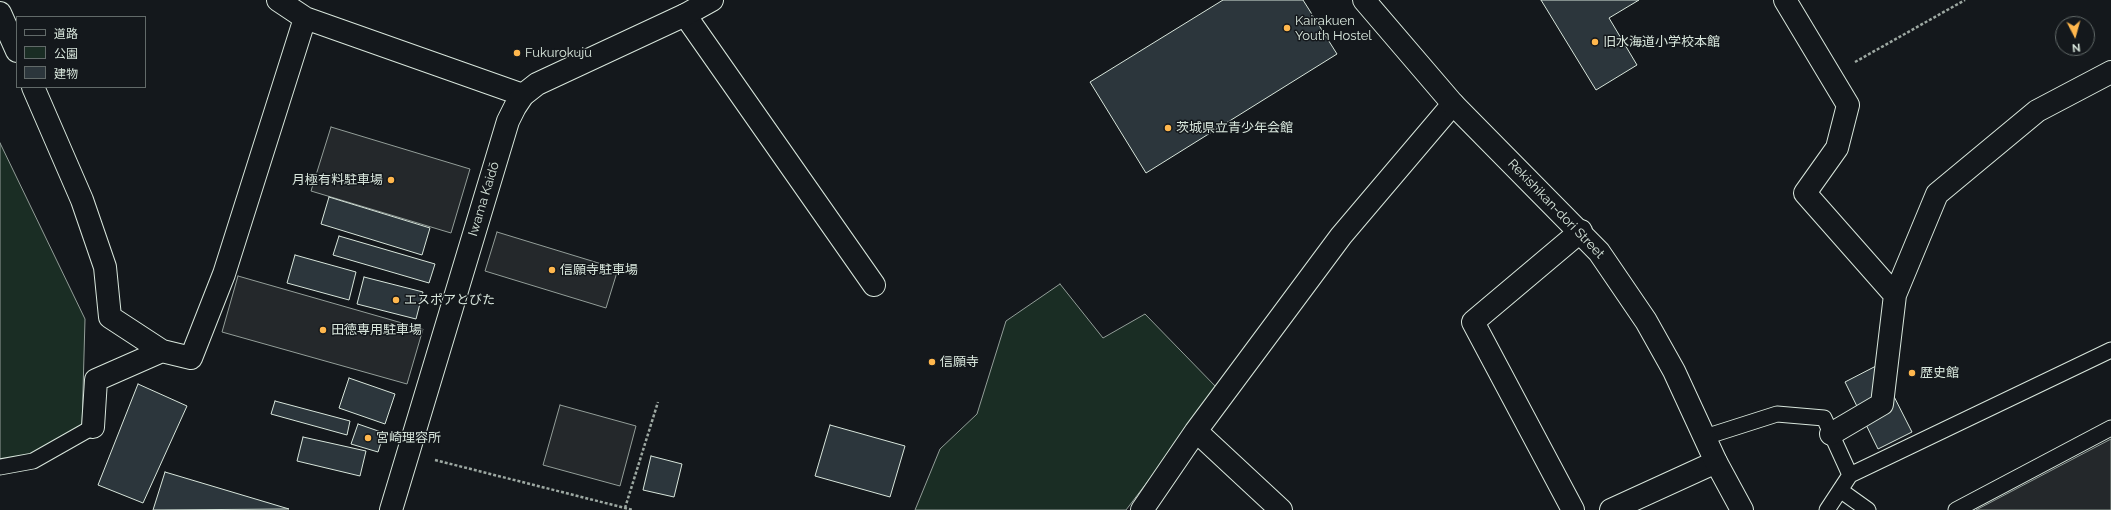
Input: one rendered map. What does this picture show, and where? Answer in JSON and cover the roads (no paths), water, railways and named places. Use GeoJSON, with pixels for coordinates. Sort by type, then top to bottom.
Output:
{"type":"FeatureCollection","features":[{"type":"Feature","properties":{"kind":"street"},"geometry":{"type":"LineString","coordinates":[[278,0],[305,18],[523,95]]}},
{"type":"Feature","properties":{"kind":"street","name":"Iwama Kaidō"},"geometry":{"type":"LineString","coordinates":[[391,510],[508,121],[523,95],[537,84],[685,15],[712,0]]}},
{"type":"Feature","properties":{"kind":"street","name":"Rekishikan-dori Street"},"geometry":{"type":"LineString","coordinates":[[1364,0],[1453,104],[1581,231],[1620,280],[1646,321],[1674,371],[1716,462],[1742,510]]}},
{"type":"Feature","properties":{"kind":"street"},"geometry":{"type":"LineString","coordinates":[[1784,0],[1848,104],[1836,148],[1805,193],[1895,295]]}},
{"type":"Feature","properties":{"kind":"street"},"geometry":{"type":"LineString","coordinates":[[0,13],[16,49]]}},
{"type":"Feature","properties":{"kind":"street"},"geometry":{"type":"LineString","coordinates":[[685,15],[874,285]]}},
{"type":"Feature","properties":{"kind":"street"},"geometry":{"type":"LineString","coordinates":[[33,88],[82,200],[105,267],[110,317],[162,351],[190,358],[224,274],[305,18]]}},
{"type":"Feature","properties":{"kind":"street"},"geometry":{"type":"LineString","coordinates":[[1831,434],[1882,404],[1895,295],[1936,194],[2037,111],[2111,72]]}},
{"type":"Feature","properties":{"kind":"street"},"geometry":{"type":"LineString","coordinates":[[1142,510],[1196,431],[1341,236],[1453,104]]}},
{"type":"Feature","properties":{"kind":"street"},"geometry":{"type":"LineString","coordinates":[[1573,510],[1473,322],[1581,231]]}},
{"type":"Feature","properties":{"kind":"street"},"geometry":{"type":"LineString","coordinates":[[93,427],[96,380],[162,351]]}},
{"type":"Feature","properties":{"kind":"street"},"geometry":{"type":"LineString","coordinates":[[1196,431],[1281,510]]}},
{"type":"Feature","properties":{"kind":"street"},"geometry":{"type":"LineString","coordinates":[[1611,510],[1716,462]]}},
{"type":"Feature","properties":{"kind":"lane"},"geometry":{"type":"LineString","coordinates":[[1827,510],[1850,475],[2111,350]]}},
{"type":"Feature","properties":{"kind":"lane"},"geometry":{"type":"LineString","coordinates":[[1705,437],[1777,414],[1824,418],[1850,475]]}},
{"type":"Feature","properties":{"kind":"lane"},"geometry":{"type":"LineString","coordinates":[[0,467],[33,461],[93,427]]}},
{"type":"Feature","properties":{"kind":"lane"},"geometry":{"type":"LineString","coordinates":[[1956,510],[2111,428]]}},
{"type":"Feature","properties":{"kind":"lane"},"geometry":{"type":"LineString","coordinates":[[1840,490],[1868,510]]}},
{"type":"Feature","properties":{"kind":"place","name":"Kairakuen Youth Hostel"},"geometry":{"type":"Point","coordinates":[1287,28]}},
{"type":"Feature","properties":{"kind":"place","name":"旧水海道小学校本館"},"geometry":{"type":"Point","coordinates":[1595,42]}},
{"type":"Feature","properties":{"kind":"place","name":"Fukurokuju"},"geometry":{"type":"Point","coordinates":[517,53]}},
{"type":"Feature","properties":{"kind":"place","name":"茨城県立青少年会館"},"geometry":{"type":"Point","coordinates":[1168,128]}},
{"type":"Feature","properties":{"kind":"place","name":"月極有料駐車場"},"geometry":{"type":"Point","coordinates":[391,180]}},
{"type":"Feature","properties":{"kind":"place","name":"信願寺駐車場"},"geometry":{"type":"Point","coordinates":[552,270]}},
{"type":"Feature","properties":{"kind":"place","name":"エスポアとびた"},"geometry":{"type":"Point","coordinates":[396,300]}},
{"type":"Feature","properties":{"kind":"place","name":"田徳専用駐車場"},"geometry":{"type":"Point","coordinates":[323,330]}},
{"type":"Feature","properties":{"kind":"place","name":"信願寺"},"geometry":{"type":"Point","coordinates":[932,362]}},
{"type":"Feature","properties":{"kind":"place","name":"歴史館"},"geometry":{"type":"Point","coordinates":[1912,373]}},
{"type":"Feature","properties":{"kind":"place","name":"宮崎理容所"},"geometry":{"type":"Point","coordinates":[368,438]}}]}
